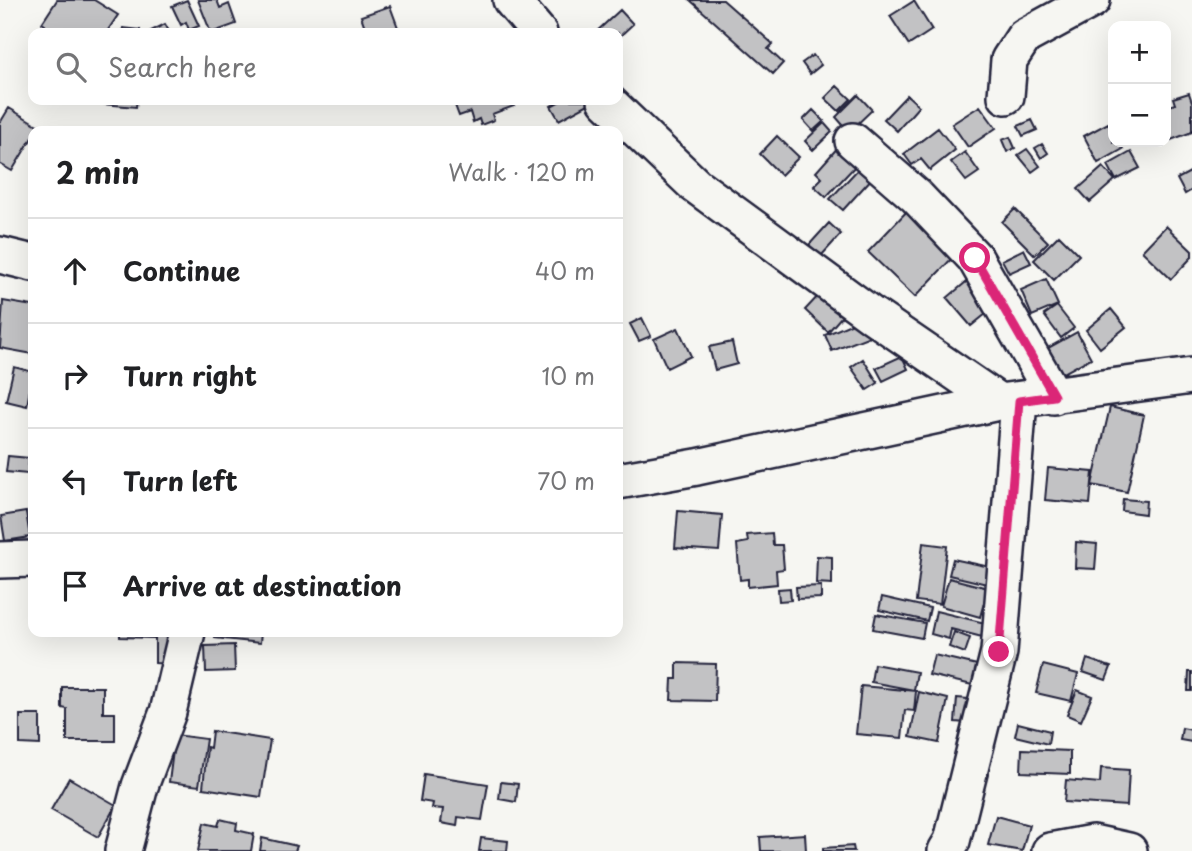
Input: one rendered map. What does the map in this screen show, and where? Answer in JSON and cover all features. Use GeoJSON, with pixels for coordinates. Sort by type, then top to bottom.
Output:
{"type":"FeatureCollection","features":[{"type":"Feature","properties":{"kind":"street"},"geometry":{"type":"LineString","coordinates":[[511,0],[535,28]]}},
{"type":"Feature","properties":{"kind":"street"},"geometry":{"type":"LineString","coordinates":[[1006,96],[1009,60],[1024,37],[1092,0]]}},
{"type":"Feature","properties":{"kind":"street"},"geometry":{"type":"LineString","coordinates":[[611,105],[695,185],[872,315],[1009,402]]}},
{"type":"Feature","properties":{"kind":"street"},"geometry":{"type":"LineString","coordinates":[[853,141],[916,196],[975,258],[1054,396]]}},
{"type":"Feature","properties":{"kind":"street"},"geometry":{"type":"LineString","coordinates":[[0,256],[28,262]]}},
{"type":"Feature","properties":{"kind":"street"},"geometry":{"type":"LineString","coordinates":[[623,480],[1009,402],[1192,376]]}},
{"type":"Feature","properties":{"kind":"street"},"geometry":{"type":"LineString","coordinates":[[946,851],[952,841],[999,652],[1009,402]]}},
{"type":"Feature","properties":{"kind":"street"},"geometry":{"type":"LineString","coordinates":[[0,560],[28,559]]}},
{"type":"Feature","properties":{"kind":"street"},"geometry":{"type":"LineString","coordinates":[[123,851],[140,786],[168,712],[186,637]]}},
{"type":"Feature","properties":{"kind":"street"},"geometry":{"type":"LineString","coordinates":[[1050,851],[1093,844],[1129,851]]}},
{"type":"Feature","properties":{"kind":"building"},"geometry":{"type":"Polygon","coordinates":[[[57,0],[94,0],[118,15],[109,28],[43,28],[45,25],[42,23],[57,0]]]}},
{"type":"Feature","properties":{"kind":"building"},"geometry":{"type":"Polygon","coordinates":[[[187,0],[199,26],[188,28],[186,22],[181,25],[172,6],[187,0]]]}},
{"type":"Feature","properties":{"kind":"building"},"geometry":{"type":"Polygon","coordinates":[[[198,0],[217,0],[220,8],[229,4],[236,24],[225,28],[209,28],[198,0]]]}},
{"type":"Feature","properties":{"kind":"building"},"geometry":{"type":"Polygon","coordinates":[[[690,0],[723,0],[773,44],[768,49],[783,63],[773,74],[690,0]]]}},
{"type":"Feature","properties":{"kind":"building"},"geometry":{"type":"Polygon","coordinates":[[[914,1],[932,30],[909,45],[890,16],[914,1]]]}},
{"type":"Feature","properties":{"kind":"building"},"geometry":{"type":"Polygon","coordinates":[[[390,6],[398,28],[365,28],[361,16],[390,6]]]}},
{"type":"Feature","properties":{"kind":"building"},"geometry":{"type":"Polygon","coordinates":[[[620,10],[633,24],[623,33],[623,28],[600,28],[620,10]]]}},
{"type":"Feature","properties":{"kind":"building"},"geometry":{"type":"Polygon","coordinates":[[[813,55],[821,65],[810,74],[802,63],[813,55]]]}},
{"type":"Feature","properties":{"kind":"building"},"geometry":{"type":"Polygon","coordinates":[[[837,86],[851,99],[839,111],[825,98],[837,86]]]}},
{"type":"Feature","properties":{"kind":"building"},"geometry":{"type":"Polygon","coordinates":[[[1189,93],[1192,102],[1192,132],[1171,140],[1171,105],[1175,104],[1173,98],[1189,93]]]}},
{"type":"Feature","properties":{"kind":"building"},"geometry":{"type":"Polygon","coordinates":[[[858,95],[872,110],[849,132],[836,117],[858,95]]]}},
{"type":"Feature","properties":{"kind":"building"},"geometry":{"type":"Polygon","coordinates":[[[907,95],[919,106],[897,131],[884,119],[907,95]]]}},
{"type":"Feature","properties":{"kind":"building"},"geometry":{"type":"Polygon","coordinates":[[[455,105],[514,106],[492,114],[494,120],[481,125],[479,119],[473,122],[470,112],[459,116],[455,105]]]}},
{"type":"Feature","properties":{"kind":"building"},"geometry":{"type":"Polygon","coordinates":[[[553,105],[587,105],[559,120],[553,105]]]}},
{"type":"Feature","properties":{"kind":"building"},"geometry":{"type":"Polygon","coordinates":[[[980,106],[996,128],[968,147],[952,124],[980,106]]]}},
{"type":"Feature","properties":{"kind":"building"},"geometry":{"type":"Polygon","coordinates":[[[9,108],[39,126],[28,126],[28,144],[12,171],[0,164],[0,123],[9,108]]]}},
{"type":"Feature","properties":{"kind":"building"},"geometry":{"type":"Polygon","coordinates":[[[813,110],[824,121],[813,131],[803,120],[813,110]]]}},
{"type":"Feature","properties":{"kind":"building"},"geometry":{"type":"Polygon","coordinates":[[[1032,120],[1037,130],[1023,136],[1018,126],[1032,120]]]}},
{"type":"Feature","properties":{"kind":"building"},"geometry":{"type":"Polygon","coordinates":[[[824,123],[832,132],[813,150],[805,141],[824,123]]]}},
{"type":"Feature","properties":{"kind":"building"},"geometry":{"type":"Polygon","coordinates":[[[1108,123],[1108,147],[1123,149],[1098,163],[1084,136],[1108,123]]]}},
{"type":"Feature","properties":{"kind":"building"},"geometry":{"type":"Polygon","coordinates":[[[938,128],[955,150],[930,170],[921,159],[912,165],[904,154],[938,128]]]}},
{"type":"Feature","properties":{"kind":"building"},"geometry":{"type":"Polygon","coordinates":[[[777,136],[799,157],[781,175],[760,154],[777,136]]]}},
{"type":"Feature","properties":{"kind":"building"},"geometry":{"type":"Polygon","coordinates":[[[1010,137],[1015,148],[1007,152],[1002,140],[1010,137]]]}},
{"type":"Feature","properties":{"kind":"building"},"geometry":{"type":"Polygon","coordinates":[[[1042,144],[1048,153],[1041,158],[1035,148],[1042,144]]]}},
{"type":"Feature","properties":{"kind":"building"},"geometry":{"type":"Polygon","coordinates":[[[840,145],[859,162],[826,197],[814,186],[822,178],[816,172],[840,145]]]}},
{"type":"Feature","properties":{"kind":"building"},"geometry":{"type":"Polygon","coordinates":[[[1027,149],[1040,166],[1032,172],[1018,155],[1027,149]]]}},
{"type":"Feature","properties":{"kind":"building"},"geometry":{"type":"Polygon","coordinates":[[[965,152],[979,172],[966,181],[951,162],[965,152]]]}},
{"type":"Feature","properties":{"kind":"building"},"geometry":{"type":"Polygon","coordinates":[[[1131,152],[1140,168],[1116,180],[1108,165],[1131,152]]]}},
{"type":"Feature","properties":{"kind":"building"},"geometry":{"type":"Polygon","coordinates":[[[862,165],[874,176],[843,210],[830,199],[862,165]]]}},
{"type":"Feature","properties":{"kind":"building"},"geometry":{"type":"Polygon","coordinates":[[[1103,167],[1115,180],[1090,202],[1078,189],[1103,167]]]}},
{"type":"Feature","properties":{"kind":"building"},"geometry":{"type":"Polygon","coordinates":[[[1192,171],[1192,190],[1185,194],[1177,179],[1192,171]]]}},
{"type":"Feature","properties":{"kind":"building"},"geometry":{"type":"Polygon","coordinates":[[[910,208],[957,253],[915,297],[868,252],[910,208]]]}},
{"type":"Feature","properties":{"kind":"building"},"geometry":{"type":"Polygon","coordinates":[[[1015,209],[1048,242],[1035,255],[1002,222],[1015,209]]]}},
{"type":"Feature","properties":{"kind":"building"},"geometry":{"type":"Polygon","coordinates":[[[829,223],[841,234],[821,256],[809,245],[829,223]]]}},
{"type":"Feature","properties":{"kind":"building"},"geometry":{"type":"Polygon","coordinates":[[[1166,226],[1192,251],[1192,257],[1171,279],[1142,251],[1166,226]]]}},
{"type":"Feature","properties":{"kind":"building"},"geometry":{"type":"Polygon","coordinates":[[[1059,235],[1079,255],[1054,280],[1034,260],[1059,235]]]}},
{"type":"Feature","properties":{"kind":"building"},"geometry":{"type":"Polygon","coordinates":[[[1024,249],[1031,263],[1009,273],[1002,260],[1024,249]]]}},
{"type":"Feature","properties":{"kind":"building"},"geometry":{"type":"Polygon","coordinates":[[[972,277],[997,305],[971,326],[947,298],[972,277]]]}},
{"type":"Feature","properties":{"kind":"building"},"geometry":{"type":"Polygon","coordinates":[[[1046,279],[1058,305],[1032,316],[1021,290],[1046,279]]]}},
{"type":"Feature","properties":{"kind":"building"},"geometry":{"type":"Polygon","coordinates":[[[820,294],[842,316],[828,332],[805,310],[820,294]]]}},
{"type":"Feature","properties":{"kind":"building"},"geometry":{"type":"Polygon","coordinates":[[[3,301],[28,305],[28,353],[0,348],[3,301]]]}},
{"type":"Feature","properties":{"kind":"building"},"geometry":{"type":"Polygon","coordinates":[[[1057,306],[1074,328],[1061,338],[1044,315],[1057,306]]]}},
{"type":"Feature","properties":{"kind":"building"},"geometry":{"type":"Polygon","coordinates":[[[1111,309],[1126,327],[1100,348],[1086,330],[1111,309]]]}},
{"type":"Feature","properties":{"kind":"building"},"geometry":{"type":"Polygon","coordinates":[[[642,318],[651,336],[639,341],[630,324],[642,318]]]}},
{"type":"Feature","properties":{"kind":"building"},"geometry":{"type":"Polygon","coordinates":[[[862,319],[870,336],[832,351],[825,335],[862,319]]]}},
{"type":"Feature","properties":{"kind":"building"},"geometry":{"type":"Polygon","coordinates":[[[678,328],[691,356],[667,368],[654,339],[678,328]]]}},
{"type":"Feature","properties":{"kind":"building"},"geometry":{"type":"Polygon","coordinates":[[[1077,332],[1091,358],[1062,374],[1048,348],[1077,332]]]}},
{"type":"Feature","properties":{"kind":"building"},"geometry":{"type":"Polygon","coordinates":[[[732,342],[737,364],[715,370],[709,347],[732,342]]]}},
{"type":"Feature","properties":{"kind":"building"},"geometry":{"type":"Polygon","coordinates":[[[902,356],[908,369],[883,381],[876,368],[902,356]]]}},
{"type":"Feature","properties":{"kind":"building"},"geometry":{"type":"Polygon","coordinates":[[[863,359],[878,383],[867,390],[851,367],[863,359]]]}},
{"type":"Feature","properties":{"kind":"building"},"geometry":{"type":"Polygon","coordinates":[[[14,367],[28,371],[27,406],[6,401],[14,367]]]}},
{"type":"Feature","properties":{"kind":"building"},"geometry":{"type":"Polygon","coordinates":[[[1110,407],[1144,415],[1127,492],[1092,485],[1110,407]]]}},
{"type":"Feature","properties":{"kind":"building"},"geometry":{"type":"Polygon","coordinates":[[[8,456],[28,458],[28,474],[6,472],[8,456]]]}},
{"type":"Feature","properties":{"kind":"building"},"geometry":{"type":"Polygon","coordinates":[[[1048,468],[1093,472],[1090,504],[1045,500],[1048,468]]]}},
{"type":"Feature","properties":{"kind":"building"},"geometry":{"type":"Polygon","coordinates":[[[1123,499],[1146,501],[1145,514],[1122,511],[1123,499]]]}},
{"type":"Feature","properties":{"kind":"building"},"geometry":{"type":"Polygon","coordinates":[[[678,511],[722,515],[719,551],[675,548],[678,511]]]}},
{"type":"Feature","properties":{"kind":"building"},"geometry":{"type":"Polygon","coordinates":[[[26,512],[28,537],[5,541],[1,516],[26,512]]]}},
{"type":"Feature","properties":{"kind":"building"},"geometry":{"type":"Polygon","coordinates":[[[772,533],[773,545],[782,545],[784,569],[776,570],[777,584],[748,587],[748,579],[740,580],[737,544],[748,542],[747,535],[772,533]]]}},
{"type":"Feature","properties":{"kind":"building"},"geometry":{"type":"Polygon","coordinates":[[[1076,542],[1097,544],[1095,569],[1075,568],[1076,542]]]}},
{"type":"Feature","properties":{"kind":"building"},"geometry":{"type":"Polygon","coordinates":[[[923,543],[947,546],[940,604],[916,601],[923,543]]]}},
{"type":"Feature","properties":{"kind":"building"},"geometry":{"type":"Polygon","coordinates":[[[817,556],[832,557],[832,584],[816,583],[817,556]]]}},
{"type":"Feature","properties":{"kind":"building"},"geometry":{"type":"Polygon","coordinates":[[[953,559],[990,567],[987,584],[949,575],[953,559]]]}},
{"type":"Feature","properties":{"kind":"building"},"geometry":{"type":"Polygon","coordinates":[[[949,578],[988,588],[980,617],[941,606],[949,578]]]}},
{"type":"Feature","properties":{"kind":"building"},"geometry":{"type":"Polygon","coordinates":[[[821,586],[821,598],[797,599],[796,587],[821,586]]]}},
{"type":"Feature","properties":{"kind":"building"},"geometry":{"type":"Polygon","coordinates":[[[790,588],[791,600],[779,601],[778,589],[790,588]]]}},
{"type":"Feature","properties":{"kind":"building"},"geometry":{"type":"Polygon","coordinates":[[[882,597],[930,608],[927,621],[879,610],[882,597]]]}},
{"type":"Feature","properties":{"kind":"building"},"geometry":{"type":"Polygon","coordinates":[[[936,611],[989,624],[986,638],[951,629],[949,639],[931,634],[936,611]]]}},
{"type":"Feature","properties":{"kind":"building"},"geometry":{"type":"Polygon","coordinates":[[[876,614],[925,623],[922,638],[873,629],[876,614]]]}},
{"type":"Feature","properties":{"kind":"building"},"geometry":{"type":"Polygon","coordinates":[[[954,632],[970,638],[965,653],[949,647],[954,632]]]}},
{"type":"Feature","properties":{"kind":"building"},"geometry":{"type":"Polygon","coordinates":[[[120,637],[174,637],[173,664],[155,663],[155,638],[120,637]]]}},
{"type":"Feature","properties":{"kind":"building"},"geometry":{"type":"Polygon","coordinates":[[[215,637],[261,637],[260,643],[215,637]]]}},
{"type":"Feature","properties":{"kind":"building"},"geometry":{"type":"Polygon","coordinates":[[[234,645],[235,671],[206,672],[205,646],[234,645]]]}},
{"type":"Feature","properties":{"kind":"building"},"geometry":{"type":"Polygon","coordinates":[[[934,655],[986,667],[981,687],[929,675],[934,655]]]}},
{"type":"Feature","properties":{"kind":"building"},"geometry":{"type":"Polygon","coordinates":[[[1087,659],[1111,667],[1106,680],[1083,672],[1087,659]]]}},
{"type":"Feature","properties":{"kind":"building"},"geometry":{"type":"Polygon","coordinates":[[[677,663],[716,664],[715,701],[671,700],[672,679],[677,679],[677,663]]]}},
{"type":"Feature","properties":{"kind":"building"},"geometry":{"type":"Polygon","coordinates":[[[874,664],[917,672],[914,690],[871,682],[874,664]]]}},
{"type":"Feature","properties":{"kind":"building"},"geometry":{"type":"Polygon","coordinates":[[[1043,665],[1078,674],[1071,701],[1036,693],[1043,665]]]}},
{"type":"Feature","properties":{"kind":"building"},"geometry":{"type":"Polygon","coordinates":[[[1189,672],[1192,672],[1192,691],[1188,691],[1189,672]]]}},
{"type":"Feature","properties":{"kind":"building"},"geometry":{"type":"Polygon","coordinates":[[[861,686],[916,691],[914,711],[905,710],[902,738],[856,734],[861,686]]]}},
{"type":"Feature","properties":{"kind":"building"},"geometry":{"type":"Polygon","coordinates":[[[62,687],[103,687],[103,713],[115,713],[115,741],[67,741],[67,709],[62,708],[62,687]]]}},
{"type":"Feature","properties":{"kind":"building"},"geometry":{"type":"Polygon","coordinates":[[[1077,690],[1092,696],[1081,721],[1067,715],[1077,690]]]}},
{"type":"Feature","properties":{"kind":"building"},"geometry":{"type":"Polygon","coordinates":[[[919,692],[948,699],[939,743],[910,737],[919,692]]]}},
{"type":"Feature","properties":{"kind":"building"},"geometry":{"type":"Polygon","coordinates":[[[957,698],[980,700],[978,724],[955,722],[957,698]]]}},
{"type":"Feature","properties":{"kind":"building"},"geometry":{"type":"Polygon","coordinates":[[[20,715],[40,715],[40,745],[20,744],[20,715]]]}},
{"type":"Feature","properties":{"kind":"building"},"geometry":{"type":"Polygon","coordinates":[[[1018,723],[1050,731],[1048,744],[1015,736],[1018,723]]]}},
{"type":"Feature","properties":{"kind":"building"},"geometry":{"type":"Polygon","coordinates":[[[1182,728],[1192,730],[1192,742],[1180,740],[1182,728]]]}},
{"type":"Feature","properties":{"kind":"building"},"geometry":{"type":"Polygon","coordinates":[[[212,731],[270,740],[261,797],[203,788],[207,747],[210,748],[212,731]]]}},
{"type":"Feature","properties":{"kind":"building"},"geometry":{"type":"Polygon","coordinates":[[[175,735],[206,739],[199,786],[169,782],[175,735]]]}},
{"type":"Feature","properties":{"kind":"building"},"geometry":{"type":"Polygon","coordinates":[[[1022,749],[1070,751],[1070,774],[1021,772],[1022,749]]]}},
{"type":"Feature","properties":{"kind":"building"},"geometry":{"type":"Polygon","coordinates":[[[1101,768],[1129,770],[1127,806],[1064,802],[1066,780],[1100,783],[1101,768]]]}},
{"type":"Feature","properties":{"kind":"building"},"geometry":{"type":"Polygon","coordinates":[[[424,774],[488,784],[482,820],[458,817],[457,826],[441,823],[443,809],[432,808],[433,803],[420,801],[424,774]]]}},
{"type":"Feature","properties":{"kind":"building"},"geometry":{"type":"Polygon","coordinates":[[[69,778],[116,805],[98,837],[51,810],[69,778]]]}},
{"type":"Feature","properties":{"kind":"building"},"geometry":{"type":"Polygon","coordinates":[[[501,782],[518,784],[516,802],[499,799],[501,782]]]}},
{"type":"Feature","properties":{"kind":"building"},"geometry":{"type":"Polygon","coordinates":[[[996,816],[1029,825],[1022,851],[988,845],[996,816]]]}},
{"type":"Feature","properties":{"kind":"building"},"geometry":{"type":"Polygon","coordinates":[[[220,819],[237,823],[236,830],[254,834],[251,851],[198,851],[204,823],[218,826],[220,819]]]}},
{"type":"Feature","properties":{"kind":"building"},"geometry":{"type":"Polygon","coordinates":[[[805,834],[806,851],[761,851],[760,837],[805,834]]]}},
{"type":"Feature","properties":{"kind":"building"},"geometry":{"type":"Polygon","coordinates":[[[262,838],[297,846],[295,851],[260,851],[262,838]]]}},
{"type":"Feature","properties":{"kind":"building"},"geometry":{"type":"Polygon","coordinates":[[[481,838],[508,841],[507,851],[479,851],[481,838]]]}},
{"type":"Feature","properties":{"kind":"building"},"geometry":{"type":"Polygon","coordinates":[[[853,846],[854,851],[823,851],[823,848],[853,846]]]}},
{"type":"Feature","properties":{"kind":"route"},"geometry":{"type":"LineString","coordinates":[[975,258],[1010,314],[1054,396],[1019,401],[999,652]]}}]}
